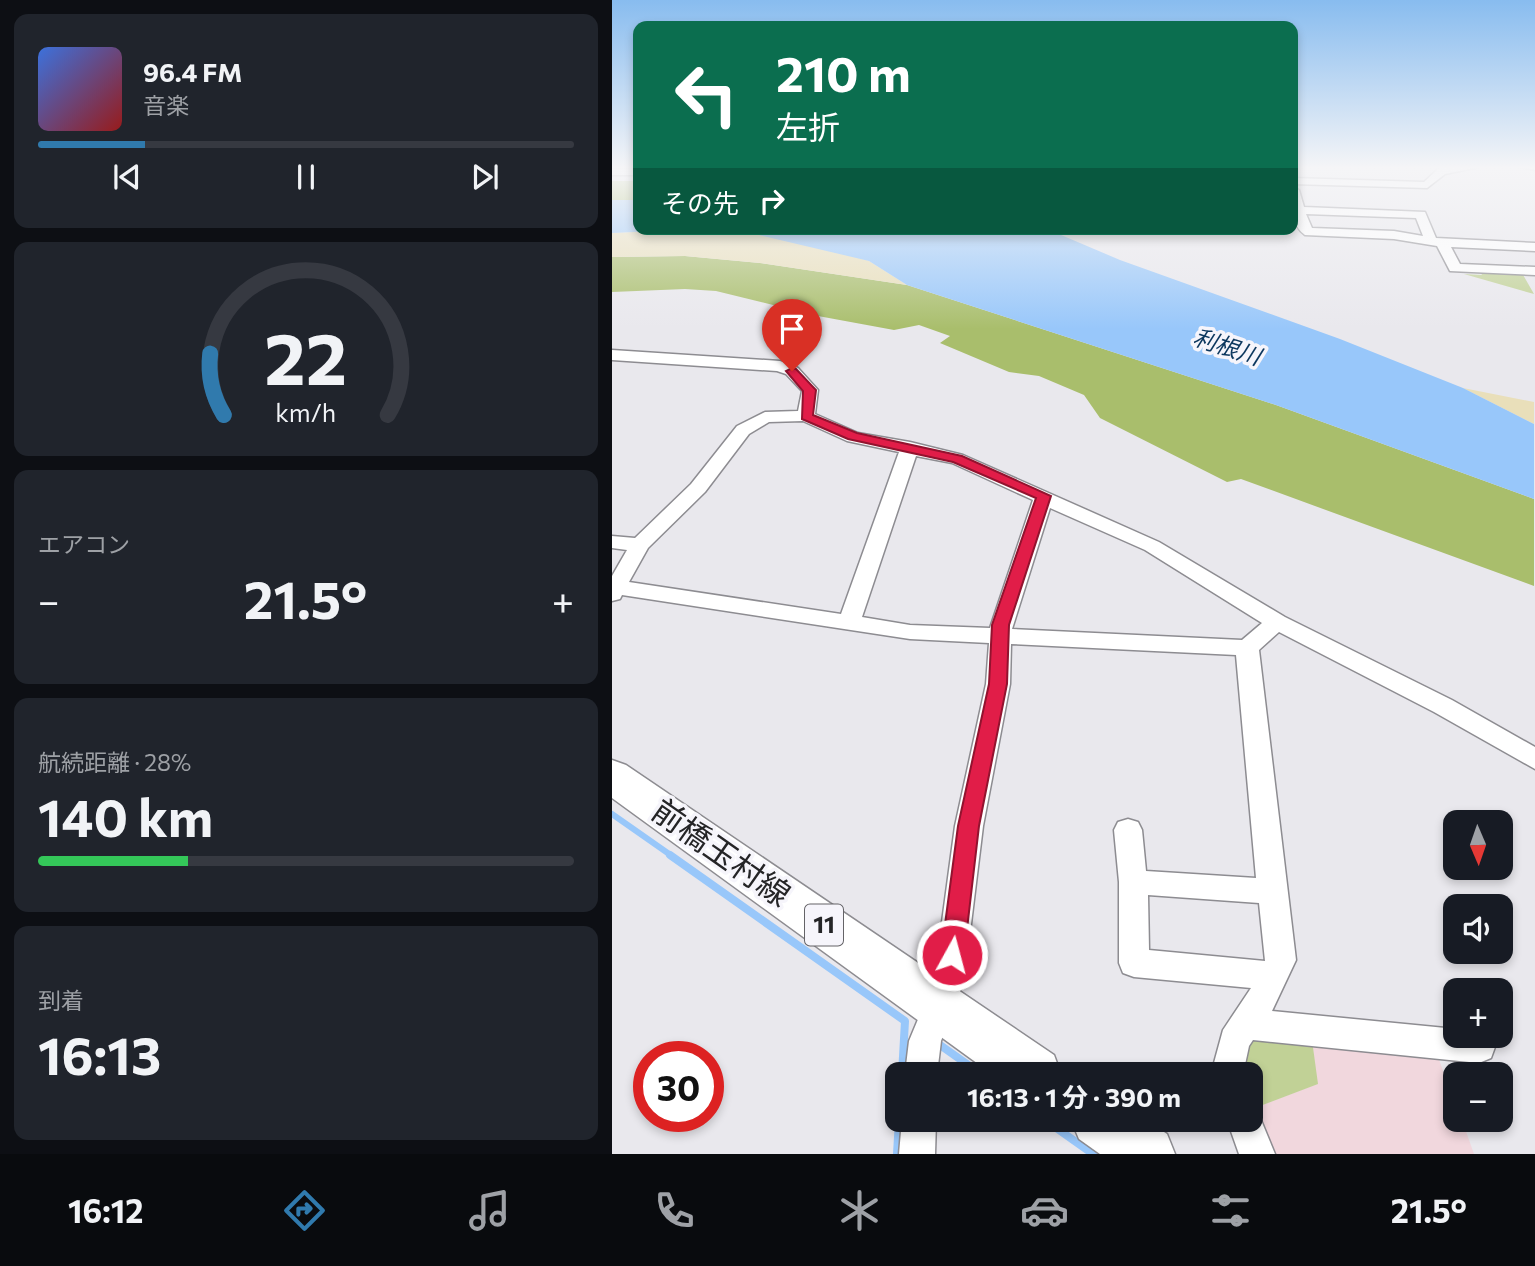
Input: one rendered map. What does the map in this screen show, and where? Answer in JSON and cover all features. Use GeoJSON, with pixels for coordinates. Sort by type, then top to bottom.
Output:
{"type":"FeatureCollection","features":[{"type":"Feature","properties":{"kind":"main road","name":"前橋玉村線"},"geometry":{"type":"LineString","coordinates":[[612,776],[1018,1062]]}},
{"type":"Feature","properties":{"kind":"main road"},"geometry":{"type":"LineString","coordinates":[[1115,1132],[1147,1154]]}},
{"type":"Feature","properties":{"kind":"street"},"geometry":{"type":"LineString","coordinates":[[1302,221],[1304,229],[1309,232],[1394,235],[1435,242],[1534,247]]}},
{"type":"Feature","properties":{"kind":"street"},"geometry":{"type":"LineString","coordinates":[[1423,221],[1430,238],[1453,270],[1534,271]]}},
{"type":"Feature","properties":{"kind":"street"},"geometry":{"type":"LineString","coordinates":[[612,355],[780,366],[792,371],[810,390],[806,416]]}},
{"type":"Feature","properties":{"kind":"street"},"geometry":{"type":"LineString","coordinates":[[1277,622],[1247,648],[1167,646],[1154,642],[910,632],[614,591],[640,545],[698,488],[743,430],[765,417],[806,416],[853,437],[957,458],[1152,546],[1277,622],[1443,706],[1534,759]]}},
{"type":"Feature","properties":{"kind":"street"},"geometry":{"type":"LineString","coordinates":[[849,622],[910,447]]}},
{"type":"Feature","properties":{"kind":"street"},"geometry":{"type":"LineString","coordinates":[[922,1062],[925,1041],[949,981],[970,815],[998,684],[1001,625],[1044,496]]}},
{"type":"Feature","properties":{"kind":"street"},"geometry":{"type":"LineString","coordinates":[[612,542],[640,545]]}},
{"type":"Feature","properties":{"kind":"street"},"geometry":{"type":"LineString","coordinates":[[1230,1062],[1234,1041],[1282,960],[1272,891],[1247,648]]}},
{"type":"Feature","properties":{"kind":"street"},"geometry":{"type":"LineString","coordinates":[[1128,830],[1133,882],[1134,963],[1273,976]]}},
{"type":"Feature","properties":{"kind":"street"},"geometry":{"type":"LineString","coordinates":[[1133,882],[1272,891]]}},
{"type":"Feature","properties":{"kind":"street"},"geometry":{"type":"LineString","coordinates":[[1246,1024],[1443,1043]]}},
{"type":"Feature","properties":{"kind":"street"},"geometry":{"type":"LineString","coordinates":[[917,1154],[918,1132]]}},
{"type":"Feature","properties":{"kind":"street"},"geometry":{"type":"LineString","coordinates":[[1249,1132],[1257,1154]]}},
{"type":"Feature","properties":{"kind":"shaded area"},"geometry":{"type":"Polygon","coordinates":[[[1312,1040],[1437,1054],[1443,1071],[1443,1132],[1466,1132],[1474,1154],[1271,1154],[1262,1132],[1263,1105],[1317,1084],[1312,1040]]]}},
{"type":"Feature","properties":{"kind":"green space"},"geometry":{"type":"Polygon","coordinates":[[[685,256],[760,263],[907,285],[1276,405],[1534,499],[1534,586],[1241,479],[1227,482],[1100,418],[1084,395],[1039,376],[1009,372],[940,343],[950,336],[919,325],[894,330],[818,316],[716,291],[685,289],[612,292],[612,257],[685,256]]]}},
{"type":"Feature","properties":{"kind":"green space"},"geometry":{"type":"Polygon","coordinates":[[[1480,272],[1522,273],[1534,294],[1464,274],[1482,275],[1480,272]]]}},
{"type":"Feature","properties":{"kind":"green space"},"geometry":{"type":"Polygon","coordinates":[[[1251,1038],[1312,1040],[1318,1084],[1263,1105],[1263,1062],[1243,1062],[1251,1038]]]}},
{"type":"Feature","properties":{"kind":"sand"},"geometry":{"type":"Polygon","coordinates":[[[612,233],[760,235],[821,247],[869,261],[907,285],[760,263],[685,256],[612,257],[612,233]]]}},
{"type":"Feature","properties":{"kind":"sand"},"geometry":{"type":"Polygon","coordinates":[[[1463,388],[1534,402],[1534,424],[1463,388]]]}},
{"type":"Feature","properties":{"kind":"water"},"geometry":{"type":"Polygon","coordinates":[[[612,221],[633,221],[633,232],[612,233],[612,221]]]}},
{"type":"Feature","properties":{"kind":"water","name":"利根川"},"geometry":{"type":"Polygon","coordinates":[[[759,235],[1061,235],[1120,260],[1340,339],[1463,388],[1534,424],[1534,499],[1276,405],[907,285],[869,261],[759,235]]]}},
{"type":"Feature","properties":{"kind":"waterway"},"geometry":{"type":"LineString","coordinates":[[612,814],[672,856]]}},
{"type":"Feature","properties":{"kind":"waterway"},"geometry":{"type":"LineString","coordinates":[[670,855],[905,1021],[903,1062]]}},
{"type":"Feature","properties":{"kind":"waterway"},"geometry":{"type":"LineString","coordinates":[[940,1045],[964,1062]]}},
{"type":"Feature","properties":{"kind":"waterway"},"geometry":{"type":"LineString","coordinates":[[897,1154],[898,1132]]}},
{"type":"Feature","properties":{"kind":"waterway"},"geometry":{"type":"LineString","coordinates":[[1062,1132],[1093,1154]]}},
{"type":"Feature","properties":{"kind":"route"},"geometry":{"type":"LineString","coordinates":[[792,371],[810,390],[806,416],[853,437],[957,458],[1044,496],[1001,625],[998,684],[976,783],[952,955]]}}]}
